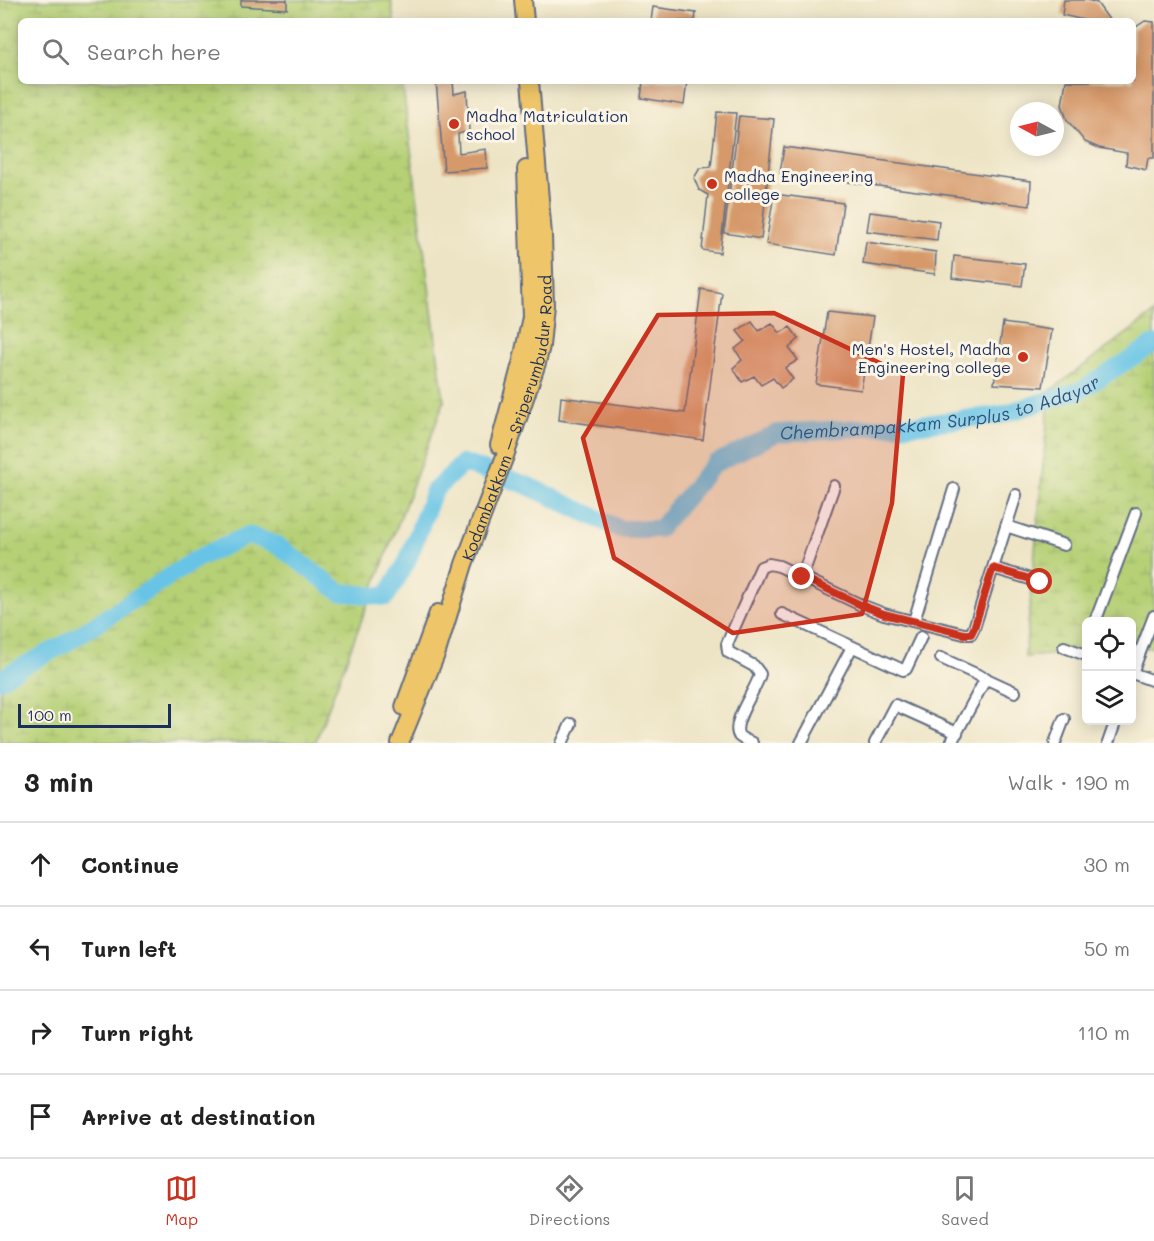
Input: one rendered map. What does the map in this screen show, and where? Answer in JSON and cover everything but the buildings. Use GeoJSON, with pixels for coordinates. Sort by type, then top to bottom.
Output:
{"type":"FeatureCollection","features":[{"type":"Feature","properties":{"kind":"main road"},"geometry":{"type":"LineString","coordinates":[[513,0],[515,18]]}},
{"type":"Feature","properties":{"kind":"main road"},"geometry":{"type":"LineString","coordinates":[[523,0],[525,18]]}},
{"type":"Feature","properties":{"kind":"main road","name":"Kodambakkam – Sriperumbudur Road"},"geometry":{"type":"LineString","coordinates":[[400,743],[436,652],[493,474],[522,360],[532,304],[520,84]]}},
{"type":"Feature","properties":{"kind":"main road","name":"Kodambakkam – Sriperumbudur Road"},"geometry":{"type":"LineString","coordinates":[[390,743],[428,636],[537,363],[545,305],[543,235],[530,84]]}},
{"type":"Feature","properties":{"kind":"street"},"geometry":{"type":"LineString","coordinates":[[802,577],[834,486]]}},
{"type":"Feature","properties":{"kind":"street"},"geometry":{"type":"LineString","coordinates":[[914,621],[954,489]]}},
{"type":"Feature","properties":{"kind":"street"},"geometry":{"type":"LineString","coordinates":[[752,743],[739,735],[736,729],[760,674],[754,666],[729,652],[727,644],[761,567],[769,564],[779,566],[884,614],[971,634],[1016,495]]}},
{"type":"Feature","properties":{"kind":"street"},"geometry":{"type":"LineString","coordinates":[[1097,617],[1136,513]]}},
{"type":"Feature","properties":{"kind":"street"},"geometry":{"type":"LineString","coordinates":[[1006,526],[1064,545]]}},
{"type":"Feature","properties":{"kind":"street"},"geometry":{"type":"LineString","coordinates":[[993,568],[1040,582]]}},
{"type":"Feature","properties":{"kind":"street"},"geometry":{"type":"LineString","coordinates":[[782,614],[903,670],[906,669],[921,637]]}},
{"type":"Feature","properties":{"kind":"street"},"geometry":{"type":"LineString","coordinates":[[1133,671],[1154,616]]}},
{"type":"Feature","properties":{"kind":"street"},"geometry":{"type":"LineString","coordinates":[[801,743],[852,647]]}},
{"type":"Feature","properties":{"kind":"street"},"geometry":{"type":"LineString","coordinates":[[1064,647],[1082,650]]}},
{"type":"Feature","properties":{"kind":"street"},"geometry":{"type":"LineString","coordinates":[[941,658],[1015,692]]}},
{"type":"Feature","properties":{"kind":"street"},"geometry":{"type":"LineString","coordinates":[[1136,674],[1154,681]]}},
{"type":"Feature","properties":{"kind":"street"},"geometry":{"type":"LineString","coordinates":[[875,743],[894,705],[954,738],[986,678]]}},
{"type":"Feature","properties":{"kind":"street"},"geometry":{"type":"LineString","coordinates":[[1055,743],[1064,719]]}},
{"type":"Feature","properties":{"kind":"street"},"geometry":{"type":"LineString","coordinates":[[562,743],[571,724]]}},
{"type":"Feature","properties":{"kind":"street"},"geometry":{"type":"LineString","coordinates":[[1108,743],[1114,725]]}},
{"type":"Feature","properties":{"kind":"highlighted area"},"geometry":{"type":"Polygon","coordinates":[[[774,313],[903,374],[892,503],[862,614],[733,633],[614,558],[583,438],[658,315],[774,313]]]}},
{"type":"Feature","properties":{"kind":"green space"},"geometry":{"type":"Polygon","coordinates":[[[0,0],[391,0],[394,18],[18,18],[18,84],[402,84],[444,402],[315,743],[0,743],[0,0]]]}},
{"type":"Feature","properties":{"kind":"green space"},"geometry":{"type":"Polygon","coordinates":[[[1154,313],[1154,647],[1136,649],[1136,617],[1082,617],[1082,652],[1025,657],[1050,391],[1154,313]]]}},
{"type":"Feature","properties":{"kind":"waterway","name":"Chembrampakkam Surplus to Adayar"},"geometry":{"type":"LineString","coordinates":[[0,680],[65,644],[198,558],[248,535],[277,545],[340,592],[386,597],[407,562],[434,491],[463,463],[526,485],[620,529],[659,529],[714,464],[777,433],[913,425],[1000,415],[1081,390],[1154,344]]}},
{"type":"Feature","properties":{"kind":"place","name":"Madha Matriculation school"},"geometry":{"type":"Point","coordinates":[454,124]}},
{"type":"Feature","properties":{"kind":"place","name":"Madha Engineering college"},"geometry":{"type":"Point","coordinates":[712,184]}},
{"type":"Feature","properties":{"kind":"place","name":"Men's Hostel, Madha Engineering college"},"geometry":{"type":"Point","coordinates":[1023,357]}},
{"type":"Feature","properties":{"kind":"route"},"geometry":{"type":"LineString","coordinates":[[802,577],[884,614],[964,634],[971,634],[974,628],[993,568],[1040,582]]}}]}
